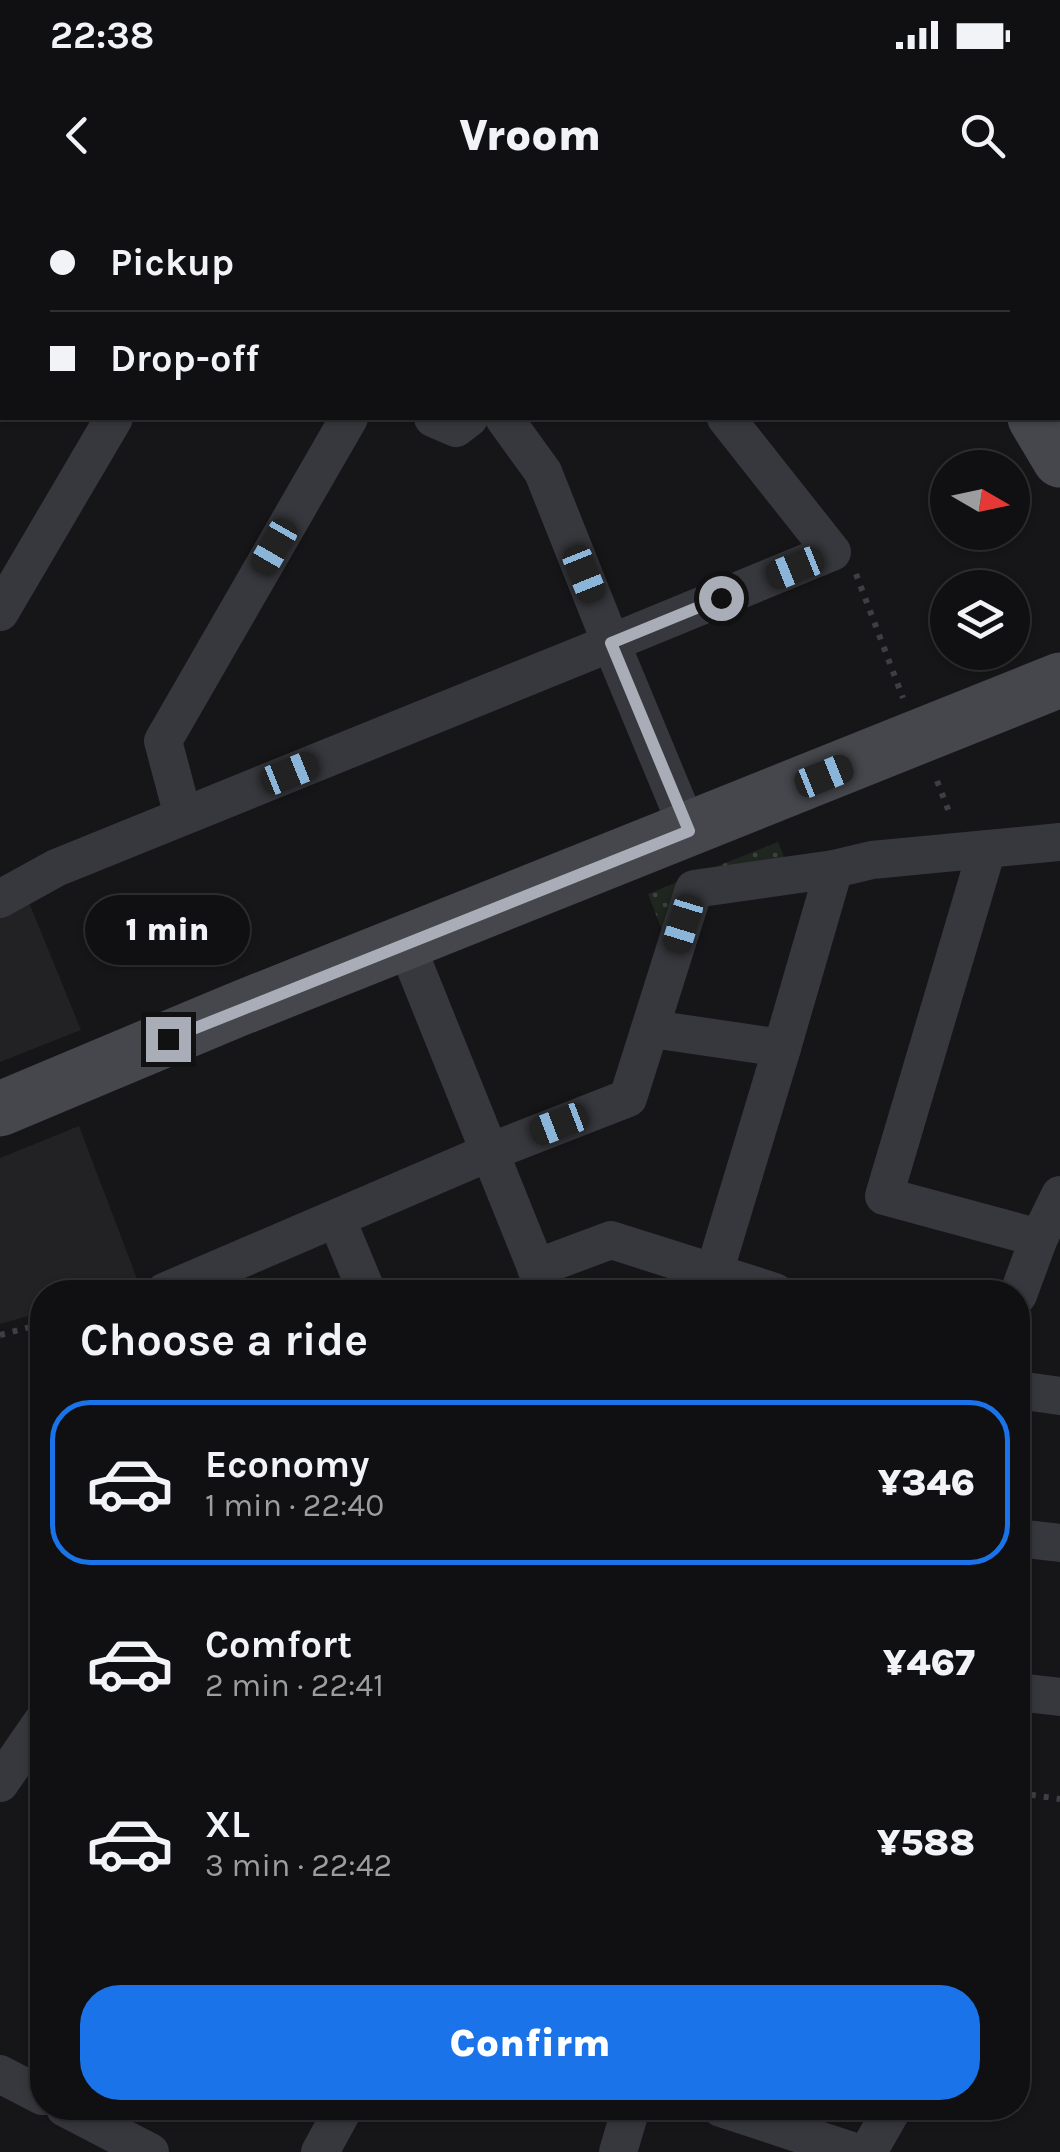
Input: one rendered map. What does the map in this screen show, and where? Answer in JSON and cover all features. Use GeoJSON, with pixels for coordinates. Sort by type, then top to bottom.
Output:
{"type":"FeatureCollection","features":[{"type":"Feature","properties":{"kind":"street"},"geometry":{"type":"LineString","coordinates":[[0,612],[113,420]]}},
{"type":"Feature","properties":{"kind":"street"},"geometry":{"type":"LineString","coordinates":[[184,816],[164,741],[348,420]]}},
{"type":"Feature","properties":{"kind":"street"},"geometry":{"type":"LineString","coordinates":[[438,420],[456,428],[466,420]]}},
{"type":"Feature","properties":{"kind":"street"},"geometry":{"type":"LineString","coordinates":[[505,420],[544,472],[689,831]]}},
{"type":"Feature","properties":{"kind":"street"},"geometry":{"type":"LineString","coordinates":[[0,898],[56,868],[832,552],[728,420]]}},
{"type":"Feature","properties":{"kind":"street"},"geometry":{"type":"LineString","coordinates":[[1036,420],[1060,460]]}},
{"type":"Feature","properties":{"kind":"street"},"geometry":{"type":"LineString","coordinates":[[0,1109],[1060,680]]}},
{"type":"Feature","properties":{"kind":"street"},"geometry":{"type":"LineString","coordinates":[[193,1280],[490,1152],[628,1098],[694,890],[872,860],[1060,842]]}},
{"type":"Feature","properties":{"kind":"street"},"geometry":{"type":"LineString","coordinates":[[986,848],[884,1196],[1039,1238]]}},
{"type":"Feature","properties":{"kind":"street"},"geometry":{"type":"LineString","coordinates":[[714,1274],[834,869]]}},
{"type":"Feature","properties":{"kind":"street"},"geometry":{"type":"LineString","coordinates":[[406,942],[541,1280],[611,1240],[734,1280]]}},
{"type":"Feature","properties":{"kind":"street"},"geometry":{"type":"LineString","coordinates":[[652,1028],[782,1048]]}},
{"type":"Feature","properties":{"kind":"street"},"geometry":{"type":"LineString","coordinates":[[1024,1280],[1060,1195]]}},
{"type":"Feature","properties":{"kind":"street"},"geometry":{"type":"LineString","coordinates":[[336,1220],[362,1280]]}},
{"type":"Feature","properties":{"kind":"street"},"geometry":{"type":"LineString","coordinates":[[1030,1392],[1060,1396]]}},
{"type":"Feature","properties":{"kind":"street"},"geometry":{"type":"LineString","coordinates":[[1030,1539],[1060,1543]]}},
{"type":"Feature","properties":{"kind":"street"},"geometry":{"type":"LineString","coordinates":[[1030,1693],[1060,1697]]}},
{"type":"Feature","properties":{"kind":"street"},"geometry":{"type":"LineString","coordinates":[[0,1784],[30,1740]]}},
{"type":"Feature","properties":{"kind":"street"},"geometry":{"type":"LineString","coordinates":[[0,2074],[30,2089]]}},
{"type":"Feature","properties":{"kind":"street"},"geometry":{"type":"LineString","coordinates":[[90,2120],[150,2152]]}},
{"type":"Feature","properties":{"kind":"street"},"geometry":{"type":"LineString","coordinates":[[320,2152],[337,2120]]}},
{"type":"Feature","properties":{"kind":"street"},"geometry":{"type":"LineString","coordinates":[[618,2152],[627,2120]]}},
{"type":"Feature","properties":{"kind":"street"},"geometry":{"type":"LineString","coordinates":[[758,2120],[855,2152]]}},
{"type":"Feature","properties":{"kind":"street"},"geometry":{"type":"LineString","coordinates":[[868,2152],[886,2120]]}},
{"type":"Feature","properties":{"kind":"path"},"geometry":{"type":"LineString","coordinates":[[832,552],[852,564],[904,699]]}},
{"type":"Feature","properties":{"kind":"path"},"geometry":{"type":"LineString","coordinates":[[0,1335],[30,1327]]}},
{"type":"Feature","properties":{"kind":"path"},"geometry":{"type":"LineString","coordinates":[[1030,1795],[1060,1799]]}},
{"type":"Feature","properties":{"kind":"shaded area"},"geometry":{"type":"Polygon","coordinates":[[[778,842],[789,869],[687,883],[669,948],[648,894],[778,842]]]}},
{"type":"Feature","properties":{"kind":"shaded area"},"geometry":{"type":"Polygon","coordinates":[[[28,900],[81,1030],[0,1062],[0,916],[28,900]]]}},
{"type":"Feature","properties":{"kind":"shaded area"},"geometry":{"type":"Polygon","coordinates":[[[79,1126],[137,1280],[30,1280],[30,1315],[0,1324],[0,1158],[79,1126]]]}},
{"type":"Feature","properties":{"kind":"route"},"geometry":{"type":"LineString","coordinates":[[168,1039],[689,831],[611,643],[721,598]]}}]}
